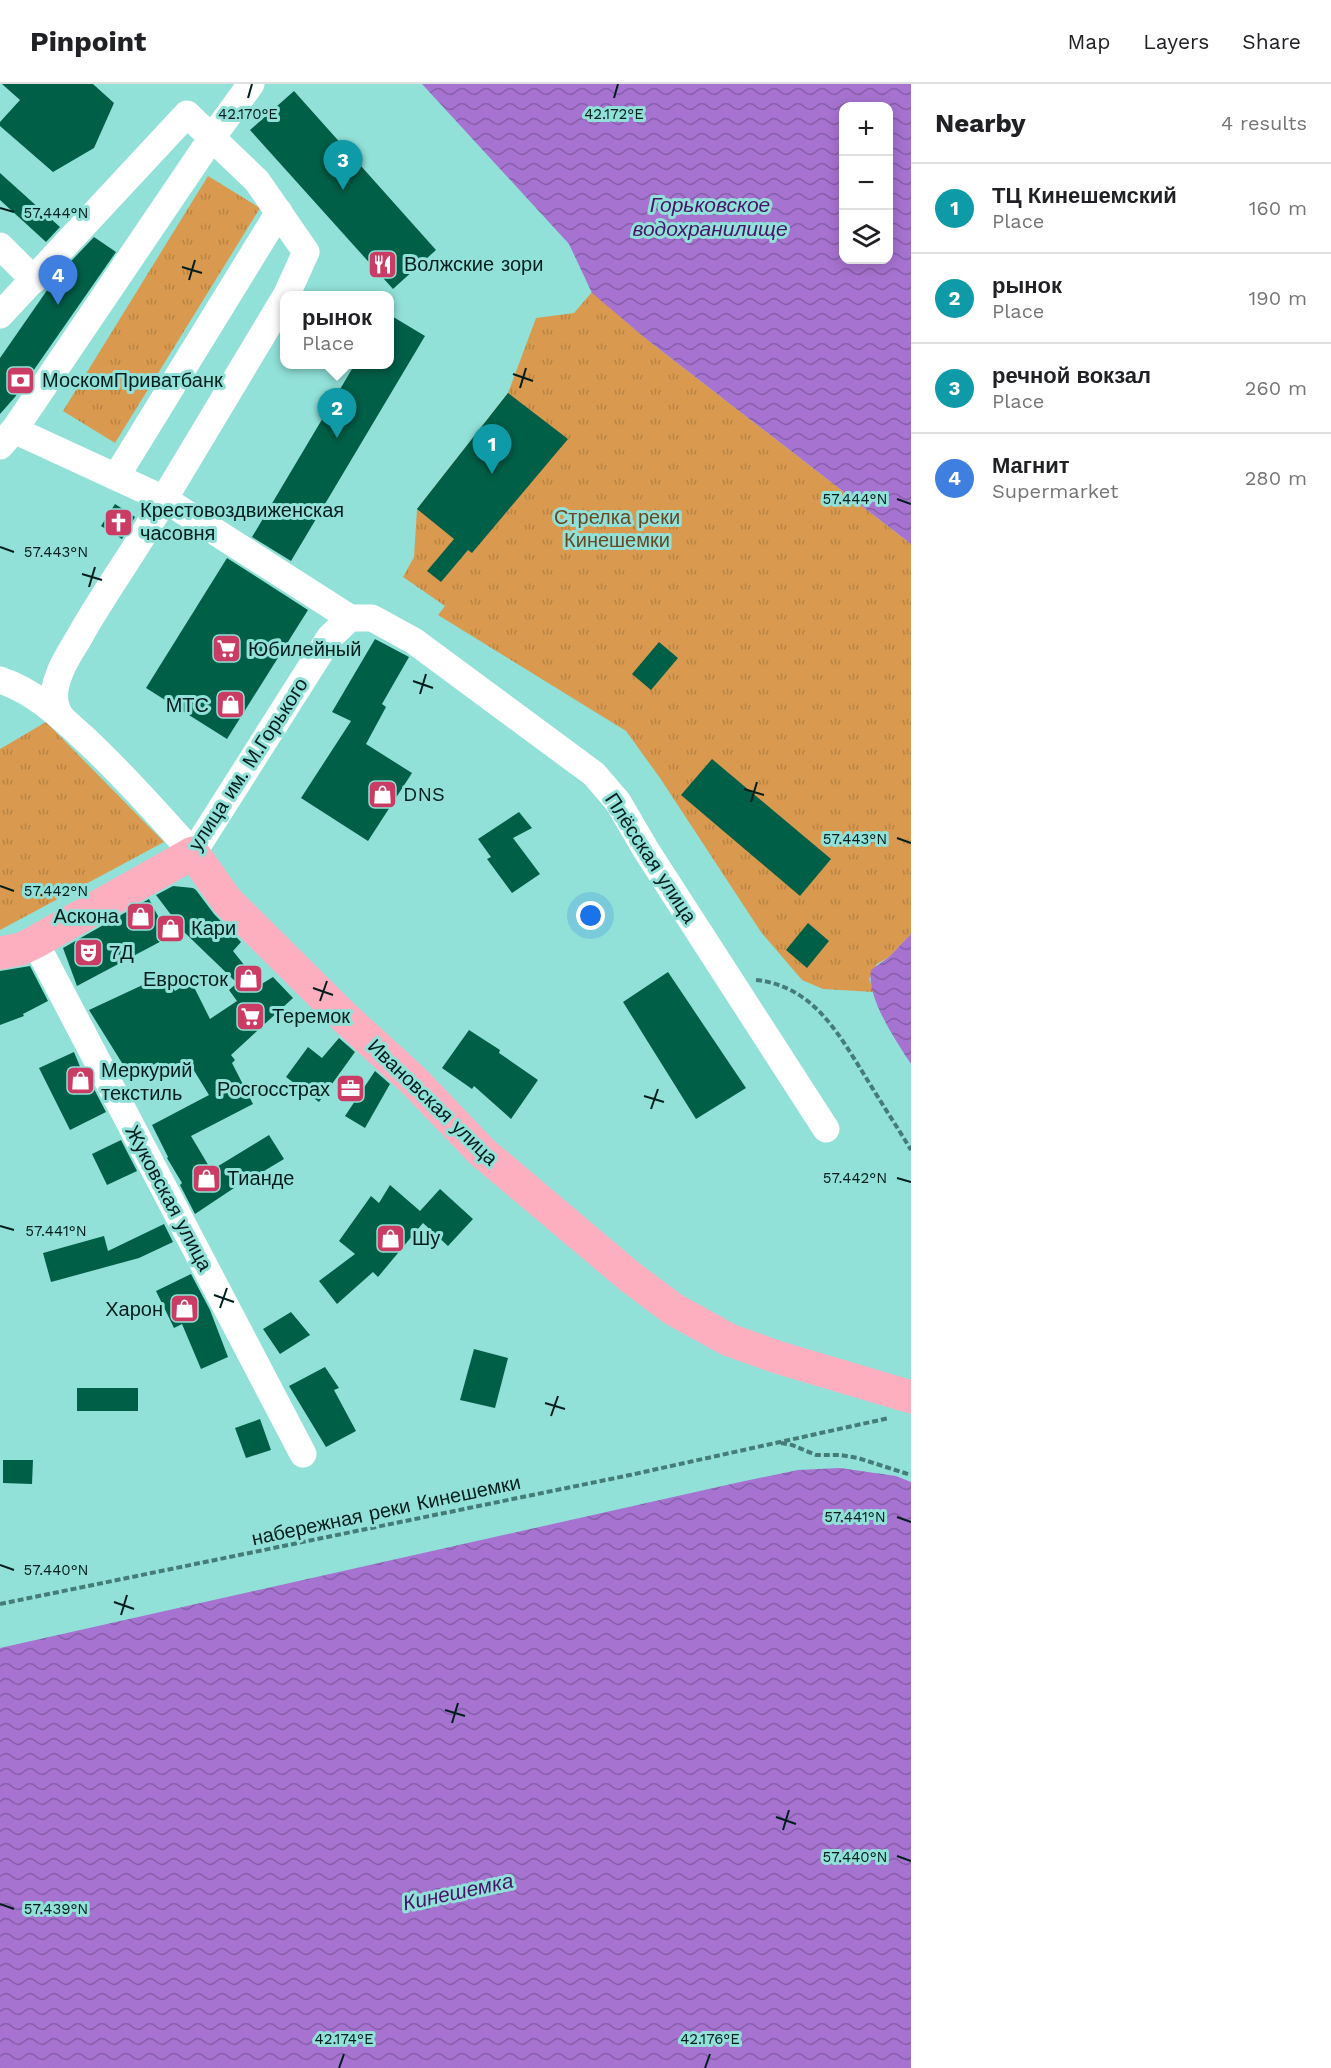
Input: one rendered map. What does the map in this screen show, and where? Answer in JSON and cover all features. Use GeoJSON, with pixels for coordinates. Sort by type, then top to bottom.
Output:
{"type":"FeatureCollection","features":[{"type":"Feature","properties":{"kind":"main road","name":"улица им. М.Горького"},"geometry":{"type":"LineString","coordinates":[[0,953],[21,949],[36,942],[194,853]]}},
{"type":"Feature","properties":{"kind":"main road","name":"Ивановская улица"},"geometry":{"type":"LineString","coordinates":[[194,853],[227,901],[343,1016],[414,1081],[482,1152],[629,1276],[673,1310],[729,1340],[906,1406]]}},
{"type":"Feature","properties":{"kind":"street"},"geometry":{"type":"LineString","coordinates":[[251,84],[7,438],[116,477],[164,499],[350,618]]}},
{"type":"Feature","properties":{"kind":"street"},"geometry":{"type":"LineString","coordinates":[[0,315],[187,114],[258,181],[306,252],[288,291]]}},
{"type":"Feature","properties":{"kind":"street"},"geometry":{"type":"LineString","coordinates":[[116,477],[279,212]]}},
{"type":"Feature","properties":{"kind":"street"},"geometry":{"type":"LineString","coordinates":[[0,246],[34,280]]}},
{"type":"Feature","properties":{"kind":"street"},"geometry":{"type":"LineString","coordinates":[[62,718],[54,704],[61,670],[103,596],[146,533],[280,305]]}},
{"type":"Feature","properties":{"kind":"street","name":"улица им. М.Горького"},"geometry":{"type":"LineString","coordinates":[[194,853],[330,637],[350,618]]}},
{"type":"Feature","properties":{"kind":"street","name":"Плёсская улица"},"geometry":{"type":"LineString","coordinates":[[350,618],[372,618],[414,641],[594,774],[618,802],[646,850],[826,1129]]}},
{"type":"Feature","properties":{"kind":"street"},"geometry":{"type":"LineString","coordinates":[[0,680],[29,678],[61,670]]}},
{"type":"Feature","properties":{"kind":"street","name":"Ивановская улица"},"geometry":{"type":"LineString","coordinates":[[0,680],[28,693],[62,718],[121,773],[194,853]]}},
{"type":"Feature","properties":{"kind":"street","name":"Жуковская улица"},"geometry":{"type":"LineString","coordinates":[[36,942],[303,1454]]}},
{"type":"Feature","properties":{"kind":"path"},"geometry":{"type":"LineString","coordinates":[[734,986],[743,981],[772,982],[794,992],[815,1006],[833,1025],[911,1150]]}},
{"type":"Feature","properties":{"kind":"path","name":"набережная реки Кинешемки"},"geometry":{"type":"LineString","coordinates":[[0,1604],[777,1443],[906,1406]]}},
{"type":"Feature","properties":{"kind":"path","name":"набережная реки Кинешемки"},"geometry":{"type":"LineString","coordinates":[[777,1443],[792,1445],[816,1455],[858,1458],[911,1475]]}},
{"type":"Feature","properties":{"kind":"green space"},"geometry":{"type":"Polygon","coordinates":[[[208,176],[260,208],[115,443],[63,411],[208,176]]]}},
{"type":"Feature","properties":{"kind":"green space","name":"Стрелка реки Кинешемки"},"geometry":{"type":"Polygon","coordinates":[[[592,292],[645,338],[911,544],[911,934],[889,957],[877,964],[869,979],[874,992],[823,989],[802,980],[761,932],[660,778],[626,731],[438,615],[445,606],[403,577],[414,557],[417,509],[508,393],[536,318],[574,313],[592,292]]]}},
{"type":"Feature","properties":{"kind":"green space"},"geometry":{"type":"Polygon","coordinates":[[[46,722],[164,842],[0,930],[0,749],[46,722]]]}},
{"type":"Feature","properties":{"kind":"water","name":"Горьковское водохранилище"},"geometry":{"type":"Polygon","coordinates":[[[422,84],[911,84],[911,544],[645,338],[592,293],[569,244],[422,84]]]}},
{"type":"Feature","properties":{"kind":"water"},"geometry":{"type":"Polygon","coordinates":[[[911,934],[911,1064],[878,1006],[873,993],[871,970],[889,957],[911,934]]]}},
{"type":"Feature","properties":{"kind":"water","name":"Кинешемка"},"geometry":{"type":"Polygon","coordinates":[[[840,1468],[896,1476],[911,1482],[911,2068],[0,2068],[0,1648],[740,1482],[798,1470],[840,1468]]]}},
{"type":"Feature","properties":{"kind":"building"},"geometry":{"type":"Polygon","coordinates":[[[2,84],[93,84],[114,103],[94,148],[53,172],[0,126],[0,122],[20,100],[2,84]]]}},
{"type":"Feature","properties":{"kind":"building"},"geometry":{"type":"Polygon","coordinates":[[[294,91],[436,250],[393,289],[250,130],[294,91]]]}},
{"type":"Feature","properties":{"kind":"building"},"geometry":{"type":"Polygon","coordinates":[[[0,173],[60,227],[46,242],[0,200],[0,173]]]}},
{"type":"Feature","properties":{"kind":"building"},"geometry":{"type":"Polygon","coordinates":[[[94,237],[116,252],[15,397],[0,414],[0,358],[57,276],[94,237]]]}},
{"type":"Feature","properties":{"kind":"building"},"geometry":{"type":"Polygon","coordinates":[[[394,317],[425,336],[291,561],[252,537],[352,369],[394,369],[394,317]]]}},
{"type":"Feature","properties":{"kind":"building"},"geometry":{"type":"Polygon","coordinates":[[[508,393],[568,439],[472,553],[468,550],[441,582],[427,571],[454,539],[417,509],[508,393]]]}},
{"type":"Feature","properties":{"kind":"building","name":"Крестовоздвиженская часовня"},"geometry":{"type":"Polygon","coordinates":[[[115,504],[135,517],[122,539],[101,526],[115,504]]]}},
{"type":"Feature","properties":{"kind":"building","name":"Юбилейный"},"geometry":{"type":"Polygon","coordinates":[[[227,558],[308,610],[227,739],[146,688],[227,558]]]}},
{"type":"Feature","properties":{"kind":"building"},"geometry":{"type":"Polygon","coordinates":[[[375,639],[409,657],[382,704],[386,707],[366,744],[412,773],[368,841],[301,798],[351,721],[332,712],[375,639]]]}},
{"type":"Feature","properties":{"kind":"building"},"geometry":{"type":"Polygon","coordinates":[[[659,642],[678,658],[651,690],[632,674],[659,642]]]}},
{"type":"Feature","properties":{"kind":"building"},"geometry":{"type":"Polygon","coordinates":[[[712,759],[831,859],[800,896],[681,795],[712,759]]]}},
{"type":"Feature","properties":{"kind":"building"},"geometry":{"type":"Polygon","coordinates":[[[519,812],[532,828],[513,838],[540,874],[512,893],[487,859],[491,857],[478,839],[519,812]]]}},
{"type":"Feature","properties":{"kind":"building"},"geometry":{"type":"Polygon","coordinates":[[[173,886],[196,890],[214,914],[241,942],[233,951],[260,985],[273,977],[293,998],[231,1055],[235,1060],[232,1063],[253,1104],[191,1136],[210,1168],[213,1166],[215,1168],[269,1135],[284,1159],[243,1182],[195,1214],[152,1125],[209,1095],[190,1064],[167,1075],[158,1062],[132,1079],[89,1010],[164,975],[175,991],[191,981],[210,1019],[237,1001],[229,990],[237,983],[184,932],[156,895],[173,886]]]}},
{"type":"Feature","properties":{"kind":"building"},"geometry":{"type":"Polygon","coordinates":[[[149,899],[169,937],[77,986],[63,948],[149,899]]]}},
{"type":"Feature","properties":{"kind":"building"},"geometry":{"type":"Polygon","coordinates":[[[808,923],[829,941],[807,968],[786,950],[808,923]]]}},
{"type":"Feature","properties":{"kind":"building"},"geometry":{"type":"Polygon","coordinates":[[[30,966],[48,1001],[23,1014],[24,1016],[0,1025],[0,971],[30,966]]]}},
{"type":"Feature","properties":{"kind":"building"},"geometry":{"type":"Polygon","coordinates":[[[668,972],[746,1088],[696,1119],[623,1002],[668,972]]]}},
{"type":"Feature","properties":{"kind":"building"},"geometry":{"type":"Polygon","coordinates":[[[469,1030],[500,1050],[499,1053],[538,1080],[511,1119],[474,1086],[472,1089],[442,1068],[469,1030]]]}},
{"type":"Feature","properties":{"kind":"building"},"geometry":{"type":"Polygon","coordinates":[[[339,1038],[355,1052],[319,1102],[286,1077],[308,1047],[322,1058],[339,1038]]]}},
{"type":"Feature","properties":{"kind":"building"},"geometry":{"type":"Polygon","coordinates":[[[74,1052],[90,1091],[94,1089],[106,1112],[70,1130],[39,1068],[74,1052]]]}},
{"type":"Feature","properties":{"kind":"building"},"geometry":{"type":"Polygon","coordinates":[[[375,1071],[390,1084],[365,1128],[345,1116],[375,1071]]]}},
{"type":"Feature","properties":{"kind":"building"},"geometry":{"type":"Polygon","coordinates":[[[121,1140],[137,1171],[107,1185],[92,1154],[121,1140]]]}},
{"type":"Feature","properties":{"kind":"building"},"geometry":{"type":"Polygon","coordinates":[[[390,1185],[420,1211],[440,1189],[473,1219],[448,1246],[423,1223],[378,1277],[373,1272],[337,1304],[319,1281],[355,1254],[339,1241],[371,1196],[379,1203],[390,1185]]]}},
{"type":"Feature","properties":{"kind":"building"},"geometry":{"type":"Polygon","coordinates":[[[164,1224],[173,1242],[139,1258],[51,1282],[43,1253],[104,1236],[108,1251],[164,1224]]]}},
{"type":"Feature","properties":{"kind":"building"},"geometry":{"type":"Polygon","coordinates":[[[191,1274],[210,1310],[228,1357],[201,1369],[182,1324],[174,1328],[156,1291],[191,1274]]]}},
{"type":"Feature","properties":{"kind":"building"},"geometry":{"type":"Polygon","coordinates":[[[291,1312],[310,1335],[280,1354],[263,1329],[291,1312]]]}},
{"type":"Feature","properties":{"kind":"building"},"geometry":{"type":"Polygon","coordinates":[[[474,1349],[508,1358],[495,1408],[460,1400],[474,1349]]]}},
{"type":"Feature","properties":{"kind":"building"},"geometry":{"type":"Polygon","coordinates":[[[325,1367],[339,1388],[334,1390],[356,1431],[326,1447],[289,1386],[325,1367]]]}},
{"type":"Feature","properties":{"kind":"building"},"geometry":{"type":"Polygon","coordinates":[[[77,1388],[138,1388],[138,1411],[77,1411],[77,1388]]]}},
{"type":"Feature","properties":{"kind":"building"},"geometry":{"type":"Polygon","coordinates":[[[260,1419],[271,1450],[246,1458],[235,1428],[260,1419]]]}},
{"type":"Feature","properties":{"kind":"building"},"geometry":{"type":"Polygon","coordinates":[[[3,1460],[33,1460],[32,1484],[3,1483],[3,1460]]]}},
{"type":"Feature","properties":{"kind":"place","name":"речной вокзал"},"geometry":{"type":"Point","coordinates":[343,190]}},
{"type":"Feature","properties":{"kind":"place","name":"Волжские зори"},"geometry":{"type":"Point","coordinates":[383,264]}},
{"type":"Feature","properties":{"kind":"place","name":"Магнит"},"geometry":{"type":"Point","coordinates":[58,305]}},
{"type":"Feature","properties":{"kind":"place","name":"МоскомПриватбанк"},"geometry":{"type":"Point","coordinates":[21,380]}},
{"type":"Feature","properties":{"kind":"place","name":"рынок"},"geometry":{"type":"Point","coordinates":[337,438]}},
{"type":"Feature","properties":{"kind":"place","name":"ТЦ Кинешемский"},"geometry":{"type":"Point","coordinates":[492,474]}},
{"type":"Feature","properties":{"kind":"place","name":"Крестовоздвиженская часовня"},"geometry":{"type":"Point","coordinates":[119,522]}},
{"type":"Feature","properties":{"kind":"place","name":"Юбилейный"},"geometry":{"type":"Point","coordinates":[227,649]}},
{"type":"Feature","properties":{"kind":"place","name":"МТС"},"geometry":{"type":"Point","coordinates":[230,705]}},
{"type":"Feature","properties":{"kind":"place","name":"DNS"},"geometry":{"type":"Point","coordinates":[382,794]}},
{"type":"Feature","properties":{"kind":"place","name":"Аскона"},"geometry":{"type":"Point","coordinates":[140,916]}},
{"type":"Feature","properties":{"kind":"place","name":"Кари"},"geometry":{"type":"Point","coordinates":[170,928]}},
{"type":"Feature","properties":{"kind":"place","name":"7Д"},"geometry":{"type":"Point","coordinates":[88,952]}},
{"type":"Feature","properties":{"kind":"place","name":"Евросток"},"geometry":{"type":"Point","coordinates":[249,979]}},
{"type":"Feature","properties":{"kind":"place","name":"Теремок"},"geometry":{"type":"Point","coordinates":[251,1016]}},
{"type":"Feature","properties":{"kind":"place","name":"Меркурий текстиль"},"geometry":{"type":"Point","coordinates":[80,1081]}},
{"type":"Feature","properties":{"kind":"place","name":"Росгосстрах"},"geometry":{"type":"Point","coordinates":[351,1089]}},
{"type":"Feature","properties":{"kind":"place","name":"Тианде"},"geometry":{"type":"Point","coordinates":[206,1178]}},
{"type":"Feature","properties":{"kind":"place","name":"Шу"},"geometry":{"type":"Point","coordinates":[391,1238]}},
{"type":"Feature","properties":{"kind":"place","name":"Харон"},"geometry":{"type":"Point","coordinates":[184,1309]}}]}
